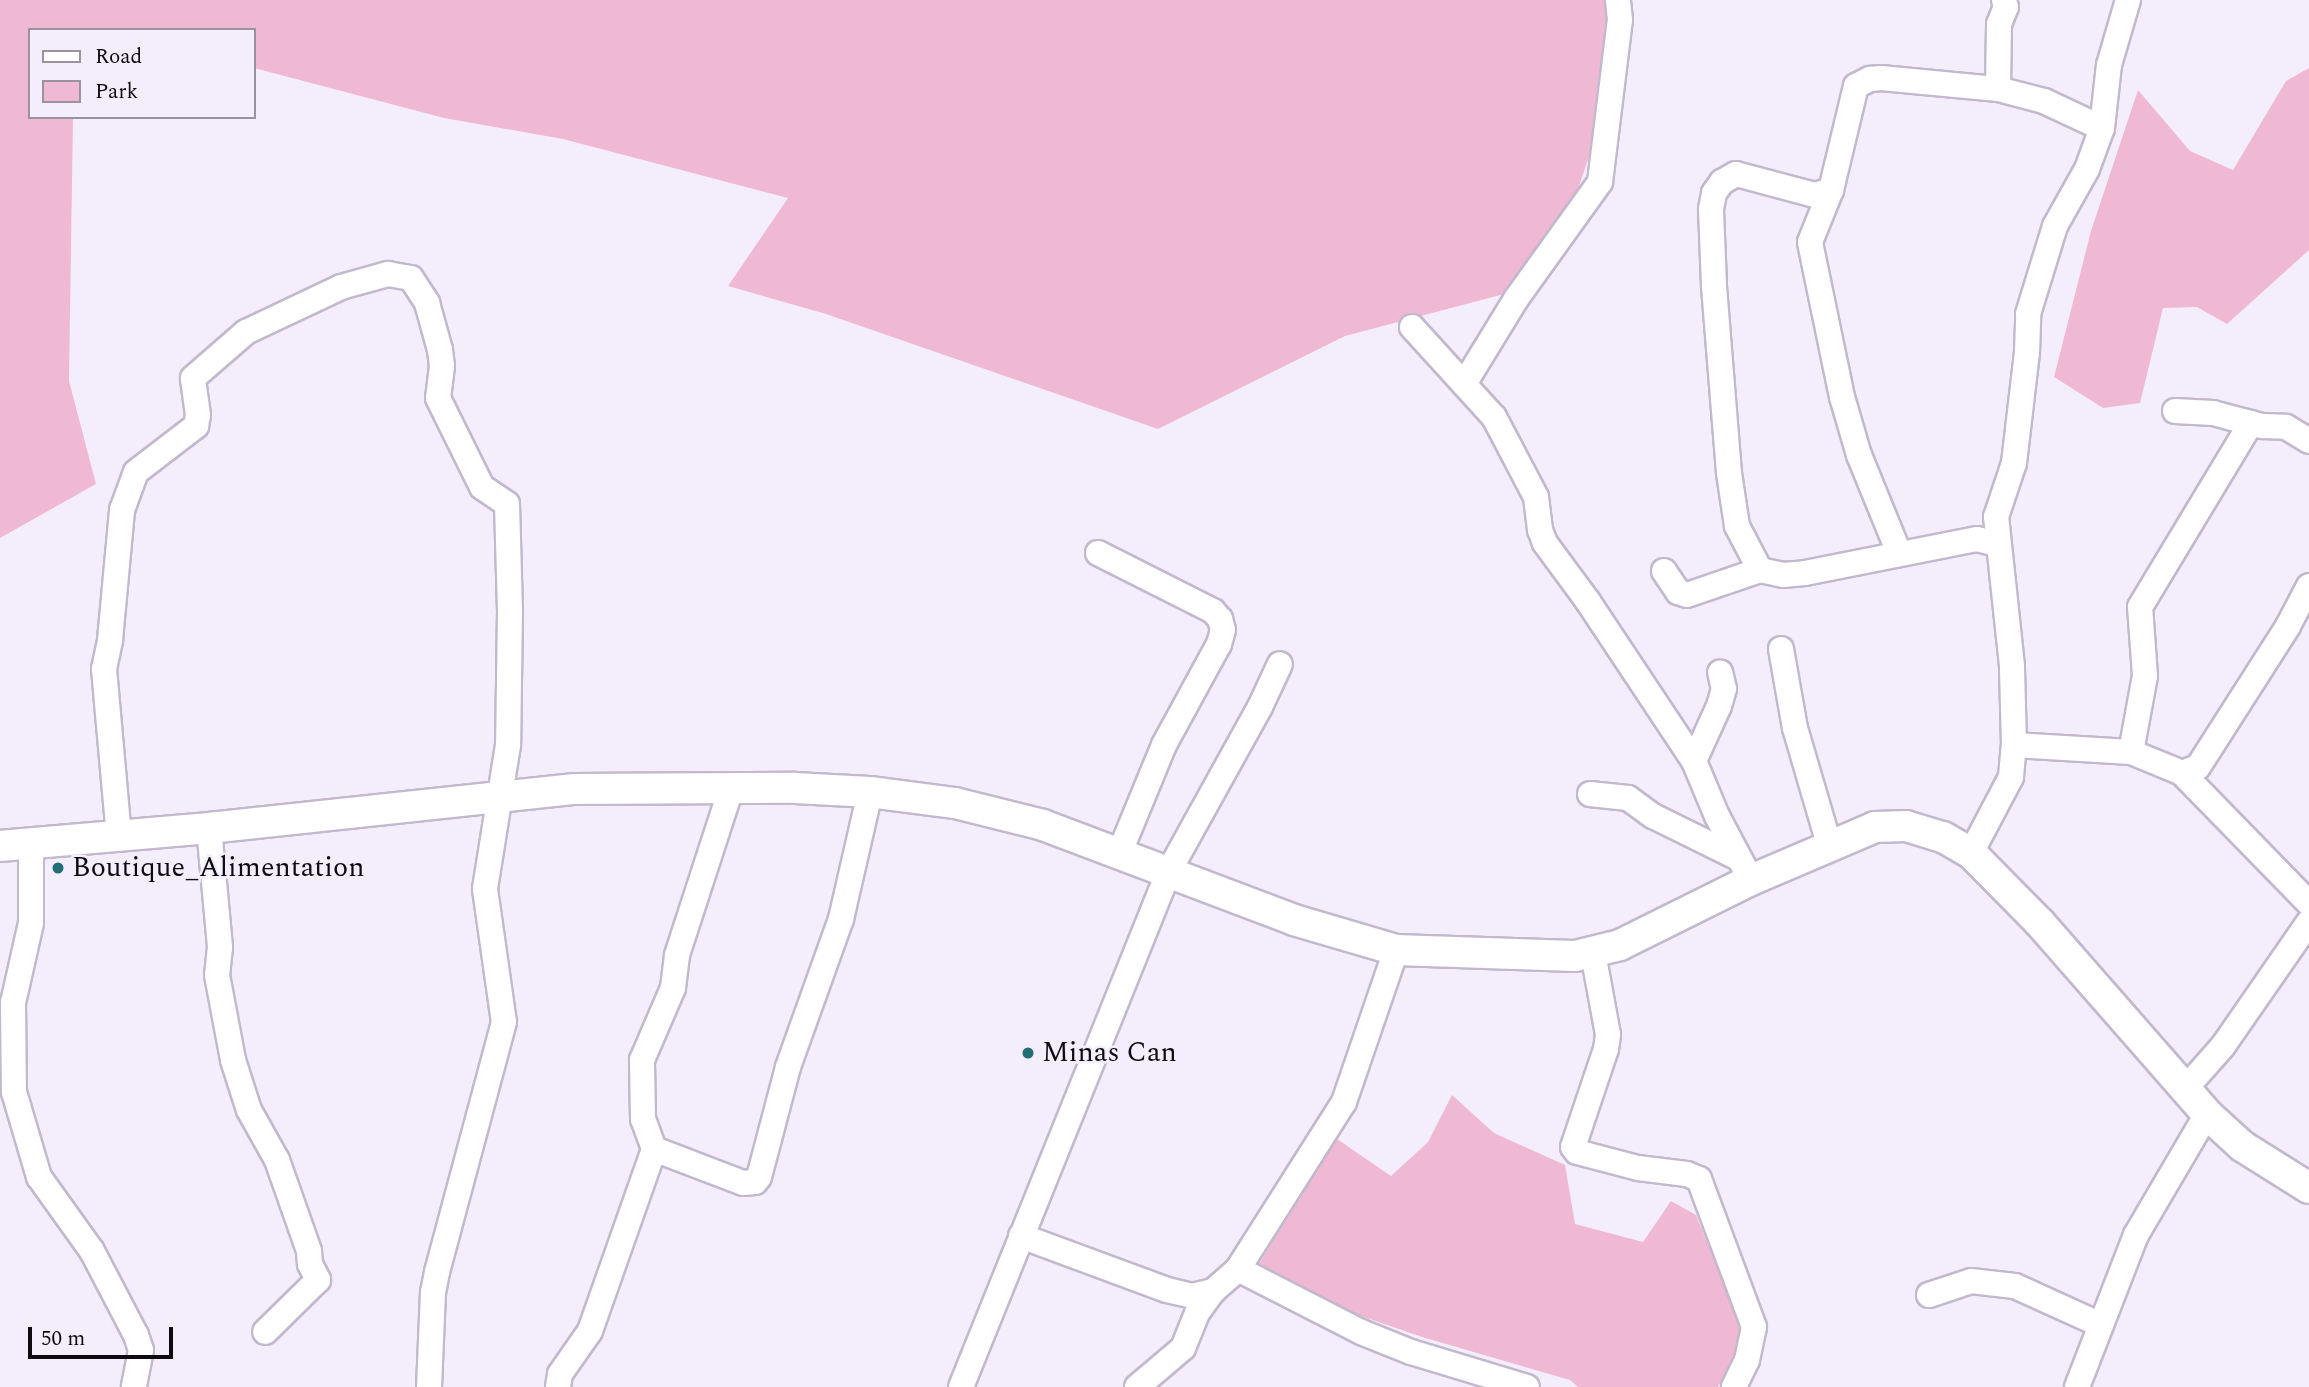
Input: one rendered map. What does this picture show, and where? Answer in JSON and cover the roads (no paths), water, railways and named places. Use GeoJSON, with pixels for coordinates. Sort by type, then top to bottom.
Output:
{"type":"FeatureCollection","features":[{"type":"Feature","properties":{"kind":"main road"},"geometry":{"type":"LineString","coordinates":[[0,846],[209,828],[575,789],[870,792],[955,803],[1043,825],[1294,920],[1396,950],[1480,955],[1574,956],[1620,945],[1745,869],[1830,848],[1875,827],[1906,826],[1943,837],[1971,853],[2040,923],[2207,1114],[2242,1146],[2309,1188]]}},
{"type":"Feature","properties":{"kind":"street"},"geometry":{"type":"LineString","coordinates":[[1464,384],[1516,299],[1600,182],[1620,20],[1618,0]]}},
{"type":"Feature","properties":{"kind":"street"},"geometry":{"type":"LineString","coordinates":[[1998,89],[1999,24],[2006,7],[2004,0]]}},
{"type":"Feature","properties":{"kind":"street"},"geometry":{"type":"LineString","coordinates":[[1971,853],[2011,777],[2014,745],[2012,666],[1996,517],[2014,463],[2027,352],[2028,314],[2055,226],[2087,169],[2102,128],[2109,65],[2128,0]]}},
{"type":"Feature","properties":{"kind":"street"},"geometry":{"type":"LineString","coordinates":[[1899,553],[1859,455],[1842,397],[1810,242],[1832,190],[1856,86],[1870,79],[1881,79],[1998,89],[2044,101],[2102,128]]}},
{"type":"Feature","properties":{"kind":"street"},"geometry":{"type":"LineString","coordinates":[[1760,570],[1737,526],[1729,473],[1714,285],[1714,193],[1722,182],[1736,174],[1815,195],[1832,190]]}},
{"type":"Feature","properties":{"kind":"street"},"geometry":{"type":"LineString","coordinates":[[119,836],[104,669],[110,640],[122,510],[136,472],[196,426],[198,415],[194,378],[246,332],[341,287],[388,274],[411,278],[427,303],[440,349],[442,366],[438,398],[482,487],[508,504],[508,745],[485,889],[504,1021],[479,1106],[433,1292],[429,1387]]}},
{"type":"Feature","properties":{"kind":"street"},"geometry":{"type":"LineString","coordinates":[[1412,327],[1494,417],[1536,497],[1540,530],[1545,543],[1587,600],[1694,761],[1745,869]]}},
{"type":"Feature","properties":{"kind":"street"},"geometry":{"type":"LineString","coordinates":[[2175,411],[2213,413],[2251,423],[2286,427],[2309,441]]}},
{"type":"Feature","properties":{"kind":"street"},"geometry":{"type":"LineString","coordinates":[[2131,752],[2145,676],[2140,607],[2251,423]]}},
{"type":"Feature","properties":{"kind":"street"},"geometry":{"type":"LineString","coordinates":[[1664,571],[1678,592],[1687,595],[1760,570],[1783,575],[1805,573],[1977,539],[1997,544]]}},
{"type":"Feature","properties":{"kind":"street"},"geometry":{"type":"LineString","coordinates":[[1098,553],[1213,611],[1220,619],[1223,630],[1219,645],[1164,746],[1119,854]]}},
{"type":"Feature","properties":{"kind":"street"},"geometry":{"type":"LineString","coordinates":[[2182,773],[2198,767],[2288,626],[2309,586]]}},
{"type":"Feature","properties":{"kind":"street"},"geometry":{"type":"LineString","coordinates":[[1781,649],[1795,727],[1830,848]]}},
{"type":"Feature","properties":{"kind":"street"},"geometry":{"type":"LineString","coordinates":[[961,1387],[1169,872],[1260,707],[1280,664]]}},
{"type":"Feature","properties":{"kind":"street"},"geometry":{"type":"LineString","coordinates":[[1694,761],[1724,689],[1720,672]]}},
{"type":"Feature","properties":{"kind":"street"},"geometry":{"type":"LineString","coordinates":[[2014,745],[2131,752],[2182,773],[2309,903]]}},
{"type":"Feature","properties":{"kind":"street"},"geometry":{"type":"LineString","coordinates":[[558,1387],[560,1374],[590,1331],[654,1149],[643,1119],[642,1060],[673,988],[677,955],[732,789]]}},
{"type":"Feature","properties":{"kind":"street"},"geometry":{"type":"LineString","coordinates":[[654,1149],[743,1183],[755,1182],[759,1177],[788,1067],[841,919],[870,792]]}},
{"type":"Feature","properties":{"kind":"street"},"geometry":{"type":"LineString","coordinates":[[1590,794],[1628,798],[1653,816],[1745,869]]}},
{"type":"Feature","properties":{"kind":"street"},"geometry":{"type":"LineString","coordinates":[[209,828],[220,947],[217,975],[233,1060],[249,1110],[277,1160],[309,1251],[310,1264],[318,1280],[265,1332]]}},
{"type":"Feature","properties":{"kind":"street"},"geometry":{"type":"LineString","coordinates":[[31,845],[31,923],[13,1003],[14,1092],[39,1177],[92,1251],[136,1335],[141,1350],[134,1387]]}},
{"type":"Feature","properties":{"kind":"street"},"geometry":{"type":"LineString","coordinates":[[2185,1089],[2224,1046],[2309,922]]}},
{"type":"Feature","properties":{"kind":"street"},"geometry":{"type":"LineString","coordinates":[[1137,1387],[1183,1348],[1198,1312],[1213,1292],[1238,1269],[1344,1102],[1396,950]]}},
{"type":"Feature","properties":{"kind":"street"},"geometry":{"type":"LineString","coordinates":[[1593,953],[1608,1035],[1606,1049],[1573,1147],[1577,1152],[1638,1168],[1687,1174],[1699,1179],[1754,1327],[1747,1360],[1734,1387]]}},
{"type":"Feature","properties":{"kind":"street"},"geometry":{"type":"LineString","coordinates":[[2077,1387],[2136,1235],[2207,1114]]}},
{"type":"Feature","properties":{"kind":"street"},"geometry":{"type":"LineString","coordinates":[[1021,1236],[1167,1290],[1192,1296],[1213,1292]]}},
{"type":"Feature","properties":{"kind":"street"},"geometry":{"type":"LineString","coordinates":[[1238,1269],[1361,1332],[1411,1352],[1527,1387]]}},
{"type":"Feature","properties":{"kind":"street"},"geometry":{"type":"LineString","coordinates":[[1929,1295],[1971,1281],[2015,1286],[2101,1325]]}},
{"type":"Feature","properties":{"kind":"place","name":"Boutique_Alimentation"},"geometry":{"type":"Point","coordinates":[58,868]}},
{"type":"Feature","properties":{"kind":"place","name":"Minas Can"},"geometry":{"type":"Point","coordinates":[1028,1053]}}]}
